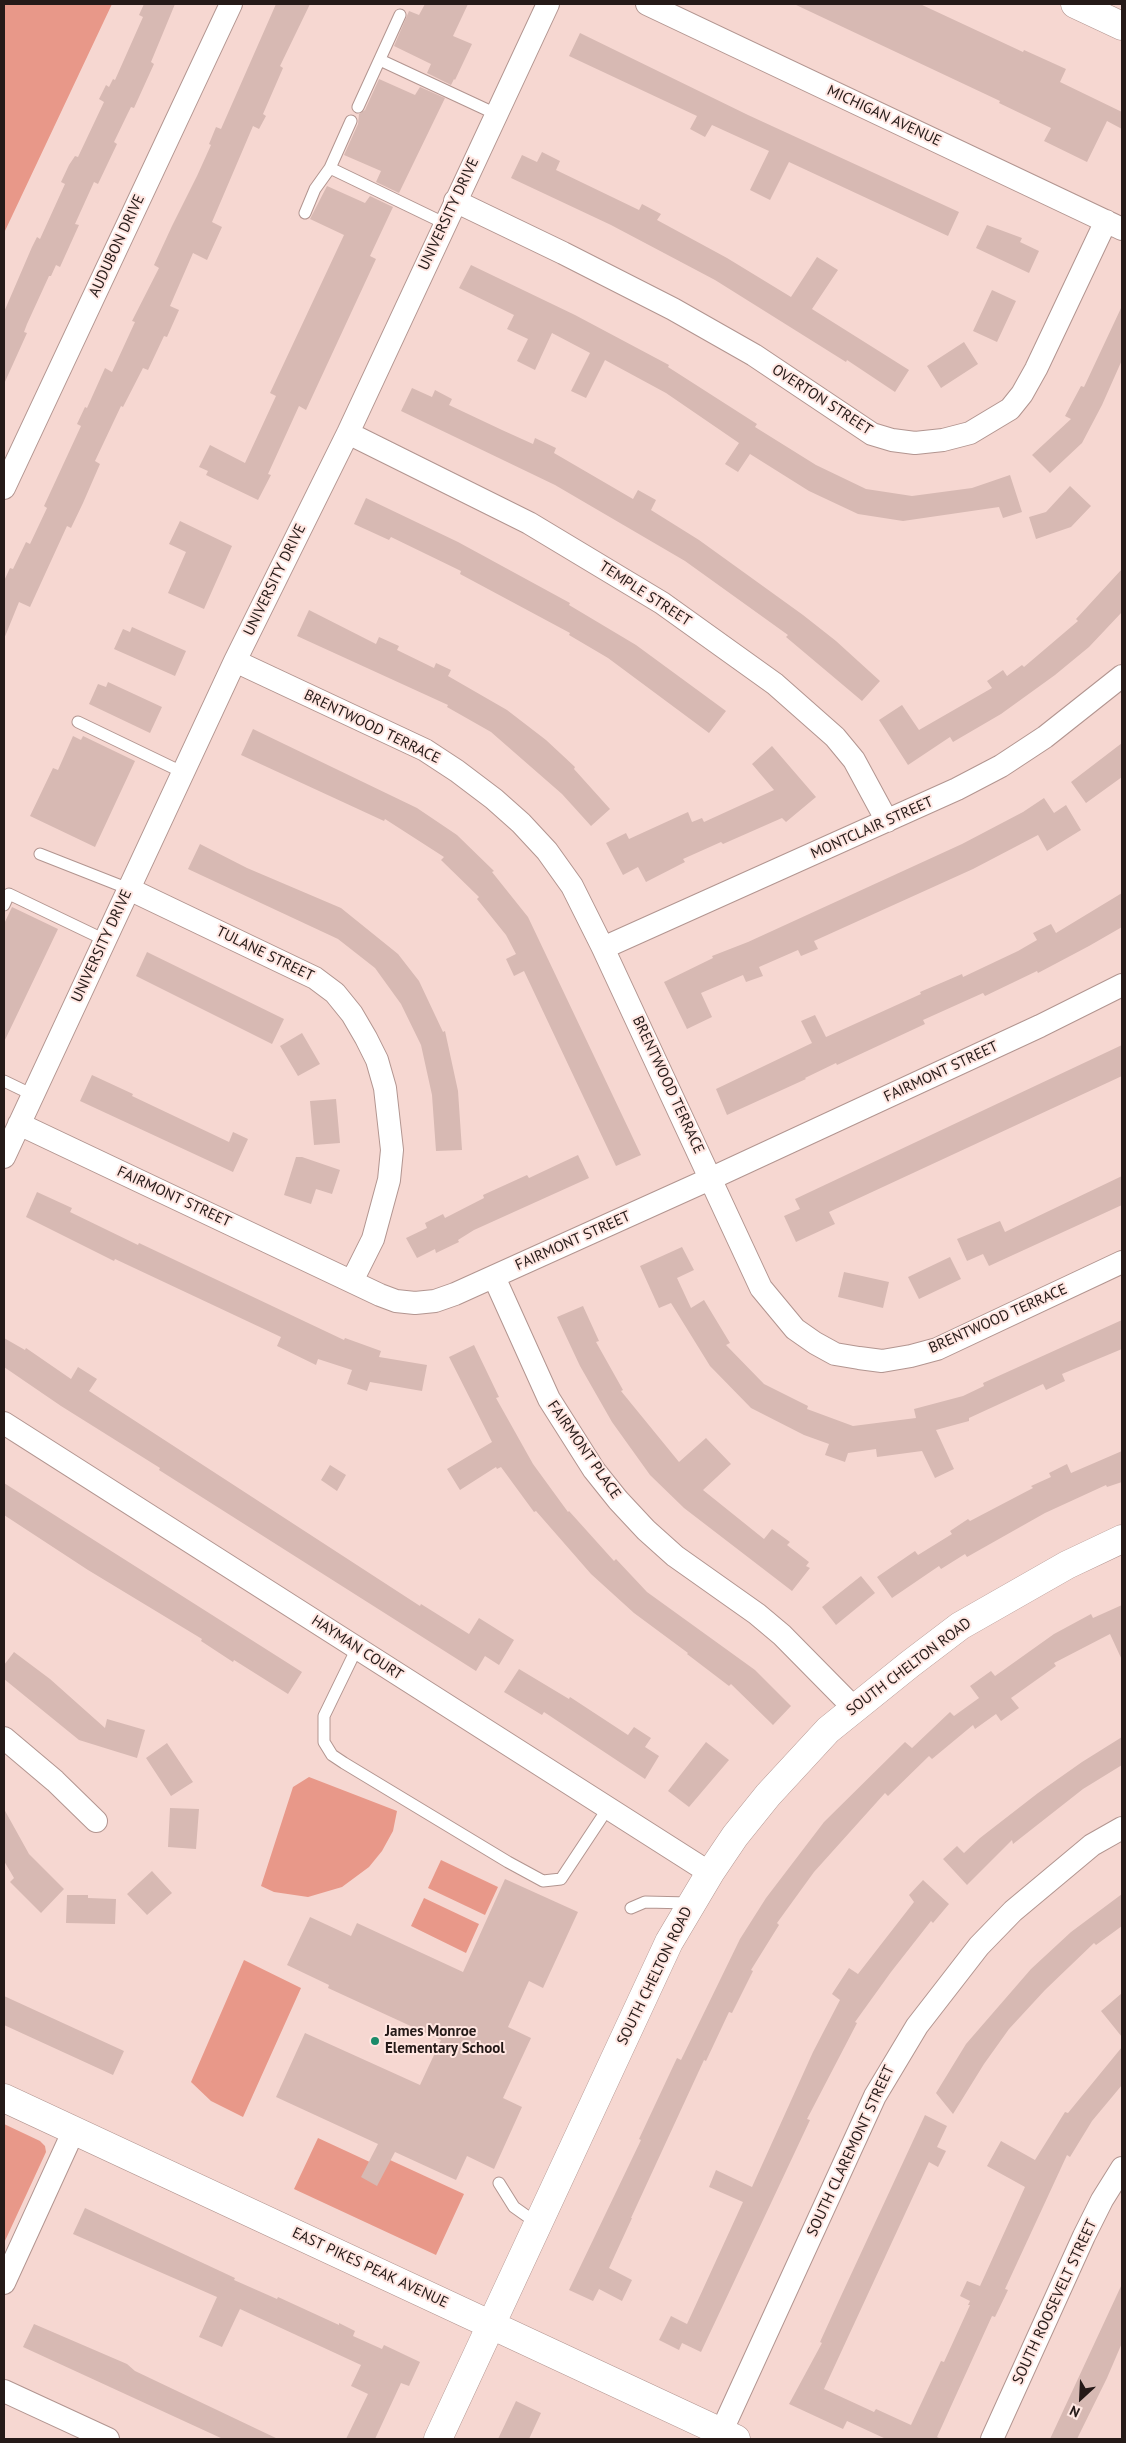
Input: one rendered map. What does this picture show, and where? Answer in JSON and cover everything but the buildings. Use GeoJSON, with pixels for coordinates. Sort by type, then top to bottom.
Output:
{"type":"FeatureCollection","features":[{"type":"Feature","properties":{"kind":"main road"},"geometry":{"type":"LineString","coordinates":[[1075,4],[1122,26]]}},
{"type":"Feature","properties":{"kind":"main road","name":"SOUTH CHELTON ROAD"},"geometry":{"type":"LineString","coordinates":[[438,2439],[493,2325],[650,1983],[691,1903],[735,1836],[768,1795],[828,1730],[960,1626],[1066,1565],[1122,1539]]}},
{"type":"Feature","properties":{"kind":"main road","name":"EAST PIKES PEAK AVENUE"},"geometry":{"type":"LineString","coordinates":[[4,2098],[493,2325],[725,2437]]}},
{"type":"Feature","properties":{"kind":"street","name":"AUDUBON DRIVE"},"geometry":{"type":"LineString","coordinates":[[4,488],[231,4]]}},
{"type":"Feature","properties":{"kind":"street","name":"UNIVERSITY DRIVE"},"geometry":{"type":"LineString","coordinates":[[4,1157],[236,660],[348,433],[545,4]]}},
{"type":"Feature","properties":{"kind":"street","name":"MICHIGAN AVENUE"},"geometry":{"type":"LineString","coordinates":[[647,4],[1114,225]]}},
{"type":"Feature","properties":{"kind":"street","name":"OVERTON STREET"},"geometry":{"type":"LineString","coordinates":[[455,201],[673,309],[754,356],[872,434],[892,440],[915,443],[943,440],[970,433],[1010,410],[1022,394],[1114,225]]}},
{"type":"Feature","properties":{"kind":"street","name":"TEMPLE STREET"},"geometry":{"type":"LineString","coordinates":[[348,433],[537,528],[662,603],[767,678],[810,714],[848,753],[867,780],[888,821]]}},
{"type":"Feature","properties":{"kind":"street","name":"BRENTWOOD TERRACE"},"geometry":{"type":"LineString","coordinates":[[236,660],[425,750],[457,771],[522,823],[572,886],[767,1295],[795,1329],[835,1354],[882,1361],[937,1349],[1122,1262]]}},
{"type":"Feature","properties":{"kind":"street","name":"MONTCLAIR STREET"},"geometry":{"type":"LineString","coordinates":[[603,948],[957,790],[1001,766],[1090,703],[1122,676]]}},
{"type":"Feature","properties":{"kind":"street","name":"TULANE STREET"},"geometry":{"type":"LineString","coordinates":[[129,889],[315,978],[335,993],[352,1014],[366,1038],[377,1060],[385,1088],[392,1150],[389,1180],[375,1231],[352,1282]]}},
{"type":"Feature","properties":{"kind":"street","name":"FAIRMONT STREET"},"geometry":{"type":"LineString","coordinates":[[19,1124],[352,1282],[396,1301],[415,1303],[435,1301],[494,1277],[712,1178],[1031,1031],[1122,985]]}},
{"type":"Feature","properties":{"kind":"street","name":"FAIRMONT PLACE"},"geometry":{"type":"LineString","coordinates":[[494,1277],[549,1399],[594,1470],[618,1500],[674,1556],[757,1614],[782,1635],[854,1708]]}},
{"type":"Feature","properties":{"kind":"street","name":"HAYMAN COURT"},"geometry":{"type":"LineString","coordinates":[[4,1423],[710,1873]]}},
{"type":"Feature","properties":{"kind":"street"},"geometry":{"type":"LineString","coordinates":[[4,1738],[55,1781],[96,1821]]}},
{"type":"Feature","properties":{"kind":"street","name":"SOUTH CLAREMONT STREET"},"geometry":{"type":"LineString","coordinates":[[725,2437],[875,2096],[916,2026],[979,1946],[1014,1911],[1092,1845],[1122,1828]]}},
{"type":"Feature","properties":{"kind":"street"},"geometry":{"type":"LineString","coordinates":[[4,2283],[74,2130]]}},
{"type":"Feature","properties":{"kind":"street","name":"SOUTH ROOSEVELT STREET"},"geometry":{"type":"LineString","coordinates":[[992,2439],[1084,2236],[1102,2200],[1122,2168]]}},
{"type":"Feature","properties":{"kind":"street"},"geometry":{"type":"LineString","coordinates":[[4,2391],[108,2439]]}},
{"type":"Feature","properties":{"kind":"lane"},"geometry":{"type":"LineString","coordinates":[[358,106],[400,15]]}},
{"type":"Feature","properties":{"kind":"lane"},"geometry":{"type":"LineString","coordinates":[[380,60],[496,114]]}},
{"type":"Feature","properties":{"kind":"lane"},"geometry":{"type":"LineString","coordinates":[[305,213],[315,189],[330,168],[351,121]]}},
{"type":"Feature","properties":{"kind":"lane"},"geometry":{"type":"LineString","coordinates":[[330,168],[444,223]]}},
{"type":"Feature","properties":{"kind":"lane"},"geometry":{"type":"LineString","coordinates":[[78,722],[184,772]]}},
{"type":"Feature","properties":{"kind":"lane"},"geometry":{"type":"LineString","coordinates":[[40,854],[129,889]]}},
{"type":"Feature","properties":{"kind":"lane"},"geometry":{"type":"LineString","coordinates":[[4,905],[9,894],[105,940]]}},
{"type":"Feature","properties":{"kind":"lane"},"geometry":{"type":"LineString","coordinates":[[4,1081],[33,1095]]}},
{"type":"Feature","properties":{"kind":"lane"},"geometry":{"type":"LineString","coordinates":[[357,1648],[324,1716],[322,1730],[324,1742],[332,1755],[344,1763],[508,1862],[543,1881],[561,1879],[608,1808]]}},
{"type":"Feature","properties":{"kind":"lane"},"geometry":{"type":"LineString","coordinates":[[631,1908],[645,1902],[691,1903]]}},
{"type":"Feature","properties":{"kind":"lane"},"geometry":{"type":"LineString","coordinates":[[499,2182],[514,2207],[539,2225]]}},
{"type":"Feature","properties":{"kind":"shaded area"},"geometry":{"type":"Polygon","coordinates":[[[4,4],[112,4],[4,233],[4,4]]]}},
{"type":"Feature","properties":{"kind":"shaded area"},"geometry":{"type":"Polygon","coordinates":[[[309,1777],[397,1811],[393,1831],[382,1851],[369,1867],[342,1887],[308,1897],[274,1892],[261,1886],[293,1787],[309,1777]]]}},
{"type":"Feature","properties":{"kind":"shaded area"},"geometry":{"type":"Polygon","coordinates":[[[441,1860],[498,1887],[485,1915],[428,1888],[441,1860]]]}},
{"type":"Feature","properties":{"kind":"shaded area"},"geometry":{"type":"Polygon","coordinates":[[[424,1898],[479,1924],[466,1953],[411,1926],[424,1898]]]}},
{"type":"Feature","properties":{"kind":"shaded area"},"geometry":{"type":"Polygon","coordinates":[[[244,1960],[301,1988],[243,2117],[211,2101],[191,2082],[244,1960]]]}},
{"type":"Feature","properties":{"kind":"shaded area"},"geometry":{"type":"Polygon","coordinates":[[[4,2124],[40,2141],[45,2146],[46,2152],[4,2243],[4,2124]]]}},
{"type":"Feature","properties":{"kind":"shaded area"},"geometry":{"type":"Polygon","coordinates":[[[318,2138],[372,2163],[377,2154],[464,2194],[436,2255],[294,2189],[318,2138]]]}},
{"type":"Feature","properties":{"kind":"place","name":"James Monroe Elementary School"},"geometry":{"type":"Point","coordinates":[375,2041]}}]}
